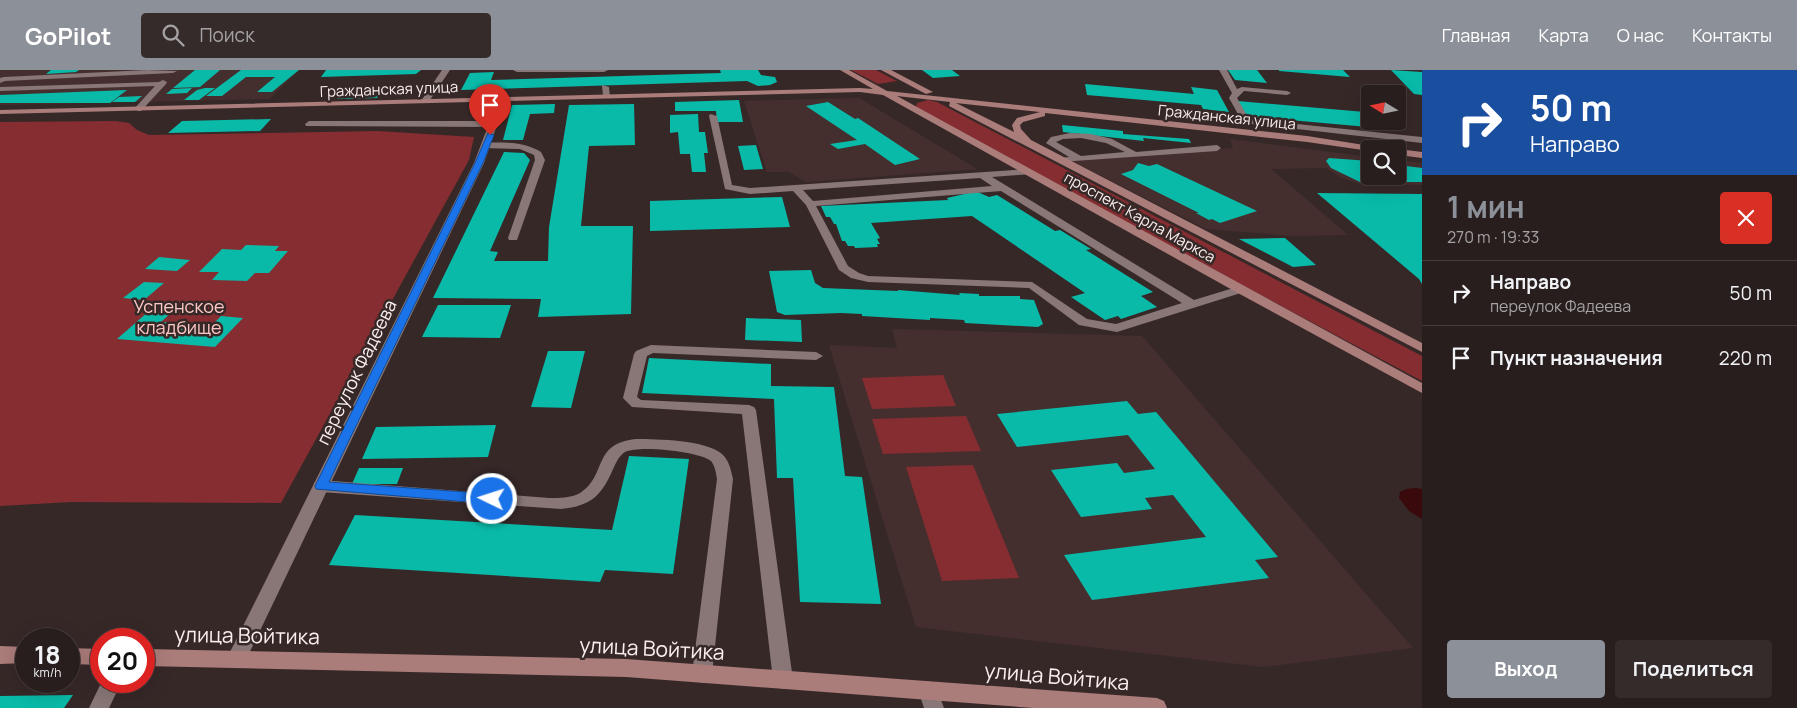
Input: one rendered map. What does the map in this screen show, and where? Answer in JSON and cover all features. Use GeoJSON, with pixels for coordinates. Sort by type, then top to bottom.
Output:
{"type":"FeatureCollection","features":[{"type":"Feature","properties":{"kind":"main road","name":"проспект Карла Маркса"},"geometry":{"type":"LineString","coordinates":[[844,70],[1422,389]]}},
{"type":"Feature","properties":{"kind":"main road","name":"проспект Карла Маркса"},"geometry":{"type":"LineString","coordinates":[[885,70],[1034,144],[1422,348]]}},
{"type":"Feature","properties":{"kind":"main road","name":"Гражданская улица"},"geometry":{"type":"LineString","coordinates":[[0,112],[881,90],[943,100],[1361,147]]}},
{"type":"Feature","properties":{"kind":"main road","name":"Гражданская улица"},"geometry":{"type":"LineString","coordinates":[[1034,144],[1017,130],[1016,125],[1020,120],[1044,114],[1077,114]]}},
{"type":"Feature","properties":{"kind":"main road"},"geometry":{"type":"LineString","coordinates":[[1406,153],[1422,155]]}},
{"type":"Feature","properties":{"kind":"main road"},"geometry":{"type":"LineString","coordinates":[[0,655],[15,656]]}},
{"type":"Feature","properties":{"kind":"main road","name":"улица Войтика"},"geometry":{"type":"LineString","coordinates":[[155,657],[626,668],[783,680],[931,699],[1157,708]]}},
{"type":"Feature","properties":{"kind":"street"},"geometry":{"type":"LineString","coordinates":[[425,101],[446,70]]}},
{"type":"Feature","properties":{"kind":"street"},"geometry":{"type":"LineString","coordinates":[[517,70],[604,74],[610,70]]}},
{"type":"Feature","properties":{"kind":"street"},"geometry":{"type":"LineString","coordinates":[[1223,70],[1236,93]]}},
{"type":"Feature","properties":{"kind":"street"},"geometry":{"type":"LineString","coordinates":[[0,81],[4,78],[173,71],[138,109]]}},
{"type":"Feature","properties":{"kind":"street"},"geometry":{"type":"LineString","coordinates":[[0,89],[161,84]]}},
{"type":"Feature","properties":{"kind":"street"},"geometry":{"type":"LineString","coordinates":[[605,87],[607,96]]}},
{"type":"Feature","properties":{"kind":"street"},"geometry":{"type":"LineString","coordinates":[[1287,93],[1242,89],[1233,98],[1246,121],[1422,140]]}},
{"type":"Feature","properties":{"kind":"street","name":"переулок Фадеева"},"geometry":{"type":"LineString","coordinates":[[237,658],[486,146],[502,99]]}},
{"type":"Feature","properties":{"kind":"street"},"geometry":{"type":"LineString","coordinates":[[712,116],[728,187],[750,191],[1028,172]]}},
{"type":"Feature","properties":{"kind":"street"},"geometry":{"type":"LineString","coordinates":[[309,124],[494,124]]}},
{"type":"Feature","properties":{"kind":"street"},"geometry":{"type":"LineString","coordinates":[[1078,158],[1050,143],[1058,136],[1090,137],[1114,142],[1132,154]]}},
{"type":"Feature","properties":{"kind":"street"},"geometry":{"type":"LineString","coordinates":[[486,146],[520,146],[532,149],[538,154],[540,160],[513,238]]}},
{"type":"Feature","properties":{"kind":"street"},"geometry":{"type":"LineString","coordinates":[[1063,160],[1217,148]]}},
{"type":"Feature","properties":{"kind":"street"},"geometry":{"type":"LineString","coordinates":[[982,176],[1192,304]]}},
{"type":"Feature","properties":{"kind":"street"},"geometry":{"type":"LineString","coordinates":[[796,188],[810,204],[843,268],[855,276],[868,279],[1032,285],[1083,322],[1108,328],[1118,328],[1240,290]]}},
{"type":"Feature","properties":{"kind":"street"},"geometry":{"type":"LineString","coordinates":[[810,204],[1002,188]]}},
{"type":"Feature","properties":{"kind":"street"},"geometry":{"type":"LineString","coordinates":[[783,680],[749,410],[637,404],[630,398],[641,354],[651,350],[816,356]]}},
{"type":"Feature","properties":{"kind":"street"},"geometry":{"type":"LineString","coordinates":[[321,486],[549,504],[572,503],[588,496],[597,488],[610,459],[616,451],[626,446],[639,444],[702,451],[715,456],[722,467],[725,479],[702,674]]}},
{"type":"Feature","properties":{"kind":"street"},"geometry":{"type":"LineString","coordinates":[[99,708],[106,693]]}},
{"type":"Feature","properties":{"kind":"shaded area"},"geometry":{"type":"Polygon","coordinates":[[[0,70],[299,70],[269,99],[0,105],[0,70]]]}},
{"type":"Feature","properties":{"kind":"shaded area"},"geometry":{"type":"Polygon","coordinates":[[[859,98],[977,169],[806,182],[789,172],[767,172],[744,101],[859,98]]]}},
{"type":"Feature","properties":{"kind":"shaded area"},"geometry":{"type":"Polygon","coordinates":[[[1230,139],[1361,156],[1361,184],[1342,178],[1326,168],[1271,169],[1348,235],[1293,236],[1206,229],[1072,161],[1233,148],[1230,139]]]}},
{"type":"Feature","properties":{"kind":"shaded area"},"geometry":{"type":"Polygon","coordinates":[[[1406,161],[1422,163],[1422,185],[1406,185],[1406,161]]]}},
{"type":"Feature","properties":{"kind":"shaded area"},"geometry":{"type":"Polygon","coordinates":[[[892,329],[1142,336],[1413,648],[1264,667],[916,627],[829,345],[897,348],[892,329]]]}},
{"type":"Feature","properties":{"kind":"shaded area"},"geometry":{"type":"Polygon","coordinates":[[[1416,488],[1422,489],[1422,519],[1409,511],[1399,498],[1400,492],[1416,488]]]}},
{"type":"Feature","properties":{"kind":"green space"},"geometry":{"type":"Polygon","coordinates":[[[851,70],[876,70],[897,81],[878,84],[851,70]]]}},
{"type":"Feature","properties":{"kind":"green space"},"geometry":{"type":"Polygon","coordinates":[[[928,100],[937,102],[1422,356],[1422,381],[916,107],[917,103],[928,100]]]}},
{"type":"Feature","properties":{"kind":"green space","name":"Успенское кладбище"},"geometry":{"type":"Polygon","coordinates":[[[116,121],[129,123],[137,130],[149,135],[378,131],[474,137],[469,160],[281,503],[71,502],[0,506],[0,122],[116,121]]]}},
{"type":"Feature","properties":{"kind":"green space"},"geometry":{"type":"Polygon","coordinates":[[[943,375],[956,406],[872,409],[862,378],[943,375]]]}},
{"type":"Feature","properties":{"kind":"green space"},"geometry":{"type":"Polygon","coordinates":[[[966,416],[981,451],[883,454],[872,419],[966,416]]]}},
{"type":"Feature","properties":{"kind":"green space"},"geometry":{"type":"Polygon","coordinates":[[[973,465],[1019,578],[942,581],[906,467],[973,465]]]}},
{"type":"Feature","properties":{"kind":"building"},"geometry":{"type":"Polygon","coordinates":[[[51,70],[79,70],[76,72],[46,74],[51,70]]]}},
{"type":"Feature","properties":{"kind":"building"},"geometry":{"type":"Polygon","coordinates":[[[195,70],[220,70],[200,87],[173,88],[195,70]]]}},
{"type":"Feature","properties":{"kind":"building"},"geometry":{"type":"Polygon","coordinates":[[[241,70],[299,70],[272,92],[257,92],[275,77],[246,77],[222,96],[206,96],[241,70]]]}},
{"type":"Feature","properties":{"kind":"building"},"geometry":{"type":"Polygon","coordinates":[[[326,70],[421,70],[416,74],[321,77],[326,70]]]}},
{"type":"Feature","properties":{"kind":"building"},"geometry":{"type":"Polygon","coordinates":[[[720,70],[758,70],[761,75],[775,77],[777,82],[758,86],[747,81],[461,90],[470,73],[494,72],[491,80],[721,73],[720,70]]]}},
{"type":"Feature","properties":{"kind":"building"},"geometry":{"type":"Polygon","coordinates":[[[922,70],[952,70],[960,76],[933,78],[922,70]]]}},
{"type":"Feature","properties":{"kind":"building"},"geometry":{"type":"Polygon","coordinates":[[[1228,70],[1257,70],[1267,83],[1235,80],[1228,70]]]}},
{"type":"Feature","properties":{"kind":"building"},"geometry":{"type":"Polygon","coordinates":[[[1343,70],[1350,77],[1279,71],[1343,70]]]}},
{"type":"Feature","properties":{"kind":"building"},"geometry":{"type":"Polygon","coordinates":[[[1391,70],[1422,72],[1422,95],[1414,94],[1391,70]]]}},
{"type":"Feature","properties":{"kind":"building"},"geometry":{"type":"Polygon","coordinates":[[[1085,84],[1194,94],[1191,87],[1217,90],[1229,112],[1203,109],[1201,105],[1087,95],[1085,84]]]}},
{"type":"Feature","properties":{"kind":"building"},"geometry":{"type":"Polygon","coordinates":[[[192,88],[187,93],[166,94],[172,89],[192,88]]]}},
{"type":"Feature","properties":{"kind":"building"},"geometry":{"type":"Polygon","coordinates":[[[215,88],[199,100],[184,100],[197,90],[215,88]]]}},
{"type":"Feature","properties":{"kind":"building"},"geometry":{"type":"Polygon","coordinates":[[[383,88],[377,98],[337,99],[344,89],[383,88]]]}},
{"type":"Feature","properties":{"kind":"building"},"geometry":{"type":"Polygon","coordinates":[[[127,90],[110,103],[0,103],[0,95],[127,90]]]}},
{"type":"Feature","properties":{"kind":"building"},"geometry":{"type":"Polygon","coordinates":[[[142,96],[135,102],[112,102],[119,97],[142,96]]]}},
{"type":"Feature","properties":{"kind":"building"},"geometry":{"type":"Polygon","coordinates":[[[739,100],[743,122],[717,122],[716,111],[675,111],[675,102],[739,100]]]}},
{"type":"Feature","properties":{"kind":"building"},"geometry":{"type":"Polygon","coordinates":[[[1237,101],[1361,112],[1361,126],[1246,116],[1237,101]]]}},
{"type":"Feature","properties":{"kind":"building"},"geometry":{"type":"Polygon","coordinates":[[[828,102],[855,119],[858,118],[920,159],[895,165],[865,144],[838,149],[830,144],[857,140],[806,106],[828,102]]]}},
{"type":"Feature","properties":{"kind":"building"},"geometry":{"type":"Polygon","coordinates":[[[555,104],[554,113],[530,114],[523,140],[503,140],[512,105],[555,104]]]}},
{"type":"Feature","properties":{"kind":"building"},"geometry":{"type":"Polygon","coordinates":[[[634,104],[635,145],[589,146],[581,226],[633,226],[631,314],[538,317],[541,299],[433,298],[504,152],[524,153],[530,160],[490,251],[498,252],[494,261],[548,261],[549,227],[569,105],[634,104]]]}},
{"type":"Feature","properties":{"kind":"building"},"geometry":{"type":"Polygon","coordinates":[[[698,114],[699,132],[705,132],[708,153],[704,153],[706,172],[692,172],[690,154],[680,154],[678,132],[670,133],[670,115],[698,114]]]}},
{"type":"Feature","properties":{"kind":"building"},"geometry":{"type":"Polygon","coordinates":[[[271,119],[260,131],[168,133],[182,121],[271,119]]]}},
{"type":"Feature","properties":{"kind":"building"},"geometry":{"type":"Polygon","coordinates":[[[1062,125],[1123,131],[1123,134],[1189,139],[1191,143],[1143,138],[1144,141],[1063,132],[1062,125]]]}},
{"type":"Feature","properties":{"kind":"building"},"geometry":{"type":"Polygon","coordinates":[[[756,145],[763,169],[744,170],[738,146],[756,145]]]}},
{"type":"Feature","properties":{"kind":"building"},"geometry":{"type":"Polygon","coordinates":[[[1329,158],[1361,160],[1361,182],[1331,168],[1326,161],[1329,158]]]}},
{"type":"Feature","properties":{"kind":"building"},"geometry":{"type":"Polygon","coordinates":[[[1138,163],[1149,166],[1157,164],[1257,211],[1220,223],[1212,219],[1209,220],[1196,213],[1199,213],[1121,174],[1133,170],[1138,163]]]}},
{"type":"Feature","properties":{"kind":"building"},"geometry":{"type":"Polygon","coordinates":[[[1406,166],[1422,168],[1422,182],[1406,182],[1406,166]]]}},
{"type":"Feature","properties":{"kind":"building"},"geometry":{"type":"Polygon","coordinates":[[[973,192],[989,197],[997,195],[1055,231],[1060,230],[1091,249],[1086,250],[1153,292],[1141,296],[1157,307],[1121,319],[1118,316],[1105,320],[1071,297],[1085,293],[972,216],[871,223],[880,238],[877,239],[880,244],[877,244],[878,247],[855,248],[854,246],[848,246],[845,241],[842,241],[836,224],[834,224],[830,217],[826,217],[821,206],[948,200],[947,198],[973,192]]]}},
{"type":"Feature","properties":{"kind":"building"},"geometry":{"type":"Polygon","coordinates":[[[1317,193],[1422,194],[1422,284],[1419,279],[1317,193]]]}},
{"type":"Feature","properties":{"kind":"building"},"geometry":{"type":"Polygon","coordinates":[[[782,197],[790,227],[650,231],[650,201],[782,197]]]}},
{"type":"Feature","properties":{"kind":"building"},"geometry":{"type":"Polygon","coordinates":[[[1285,238],[1316,265],[1293,267],[1239,239],[1285,238]]]}},
{"type":"Feature","properties":{"kind":"building"},"geometry":{"type":"Polygon","coordinates":[[[246,245],[279,246],[275,251],[288,251],[269,273],[255,273],[247,281],[212,280],[219,272],[199,272],[222,249],[241,250],[246,245]]]}},
{"type":"Feature","properties":{"kind":"building"},"geometry":{"type":"Polygon","coordinates":[[[159,257],[190,260],[177,271],[145,269],[159,257]]]}},
{"type":"Feature","properties":{"kind":"building"},"geometry":{"type":"Polygon","coordinates":[[[811,270],[815,283],[823,288],[898,290],[960,295],[959,293],[979,294],[979,296],[1020,296],[1020,299],[1034,300],[1043,324],[1038,327],[965,323],[964,320],[862,316],[862,314],[785,315],[777,312],[769,271],[811,270]]]}},
{"type":"Feature","properties":{"kind":"building"},"geometry":{"type":"Polygon","coordinates":[[[144,282],[164,283],[144,300],[123,298],[144,282]]]}},
{"type":"Feature","properties":{"kind":"building"},"geometry":{"type":"Polygon","coordinates":[[[438,305],[511,305],[500,338],[422,337],[438,305]]]}},
{"type":"Feature","properties":{"kind":"building"},"geometry":{"type":"Polygon","coordinates":[[[149,311],[171,313],[161,322],[212,325],[221,316],[243,318],[215,347],[117,339],[149,311]]]}},
{"type":"Feature","properties":{"kind":"building"},"geometry":{"type":"Polygon","coordinates":[[[746,318],[801,320],[802,342],[745,340],[746,318]]]}},
{"type":"Feature","properties":{"kind":"building"},"geometry":{"type":"Polygon","coordinates":[[[548,351],[585,351],[571,408],[531,407],[548,351]]]}},
{"type":"Feature","properties":{"kind":"building"},"geometry":{"type":"Polygon","coordinates":[[[649,358],[771,364],[771,386],[834,387],[845,476],[862,477],[881,604],[800,602],[793,478],[777,478],[774,399],[642,393],[649,358]]]}},
{"type":"Feature","properties":{"kind":"building"},"geometry":{"type":"Polygon","coordinates":[[[1127,401],[1138,414],[1156,412],[1278,557],[1255,560],[1269,578],[1092,600],[1064,555],[1206,537],[1173,495],[1145,498],[1152,509],[1081,517],[1051,470],[1117,463],[1124,473],[1155,469],[1128,435],[1017,447],[997,414],[1127,401]]]}},
{"type":"Feature","properties":{"kind":"building"},"geometry":{"type":"Polygon","coordinates":[[[496,425],[488,457],[362,459],[376,427],[496,425]]]}},
{"type":"Feature","properties":{"kind":"building"},"geometry":{"type":"Polygon","coordinates":[[[629,456],[689,459],[673,574],[605,570],[600,582],[329,565],[355,515],[612,530],[629,456]]]}},
{"type":"Feature","properties":{"kind":"building"},"geometry":{"type":"Polygon","coordinates":[[[359,468],[403,468],[397,484],[352,484],[359,468]]]}},
{"type":"Feature","properties":{"kind":"building"},"geometry":{"type":"Polygon","coordinates":[[[73,695],[64,708],[0,708],[0,696],[73,695]]]}},
{"type":"Feature","properties":{"kind":"route"},"geometry":{"type":"LineString","coordinates":[[490,135],[479,163],[321,486],[492,499]]}}]}
